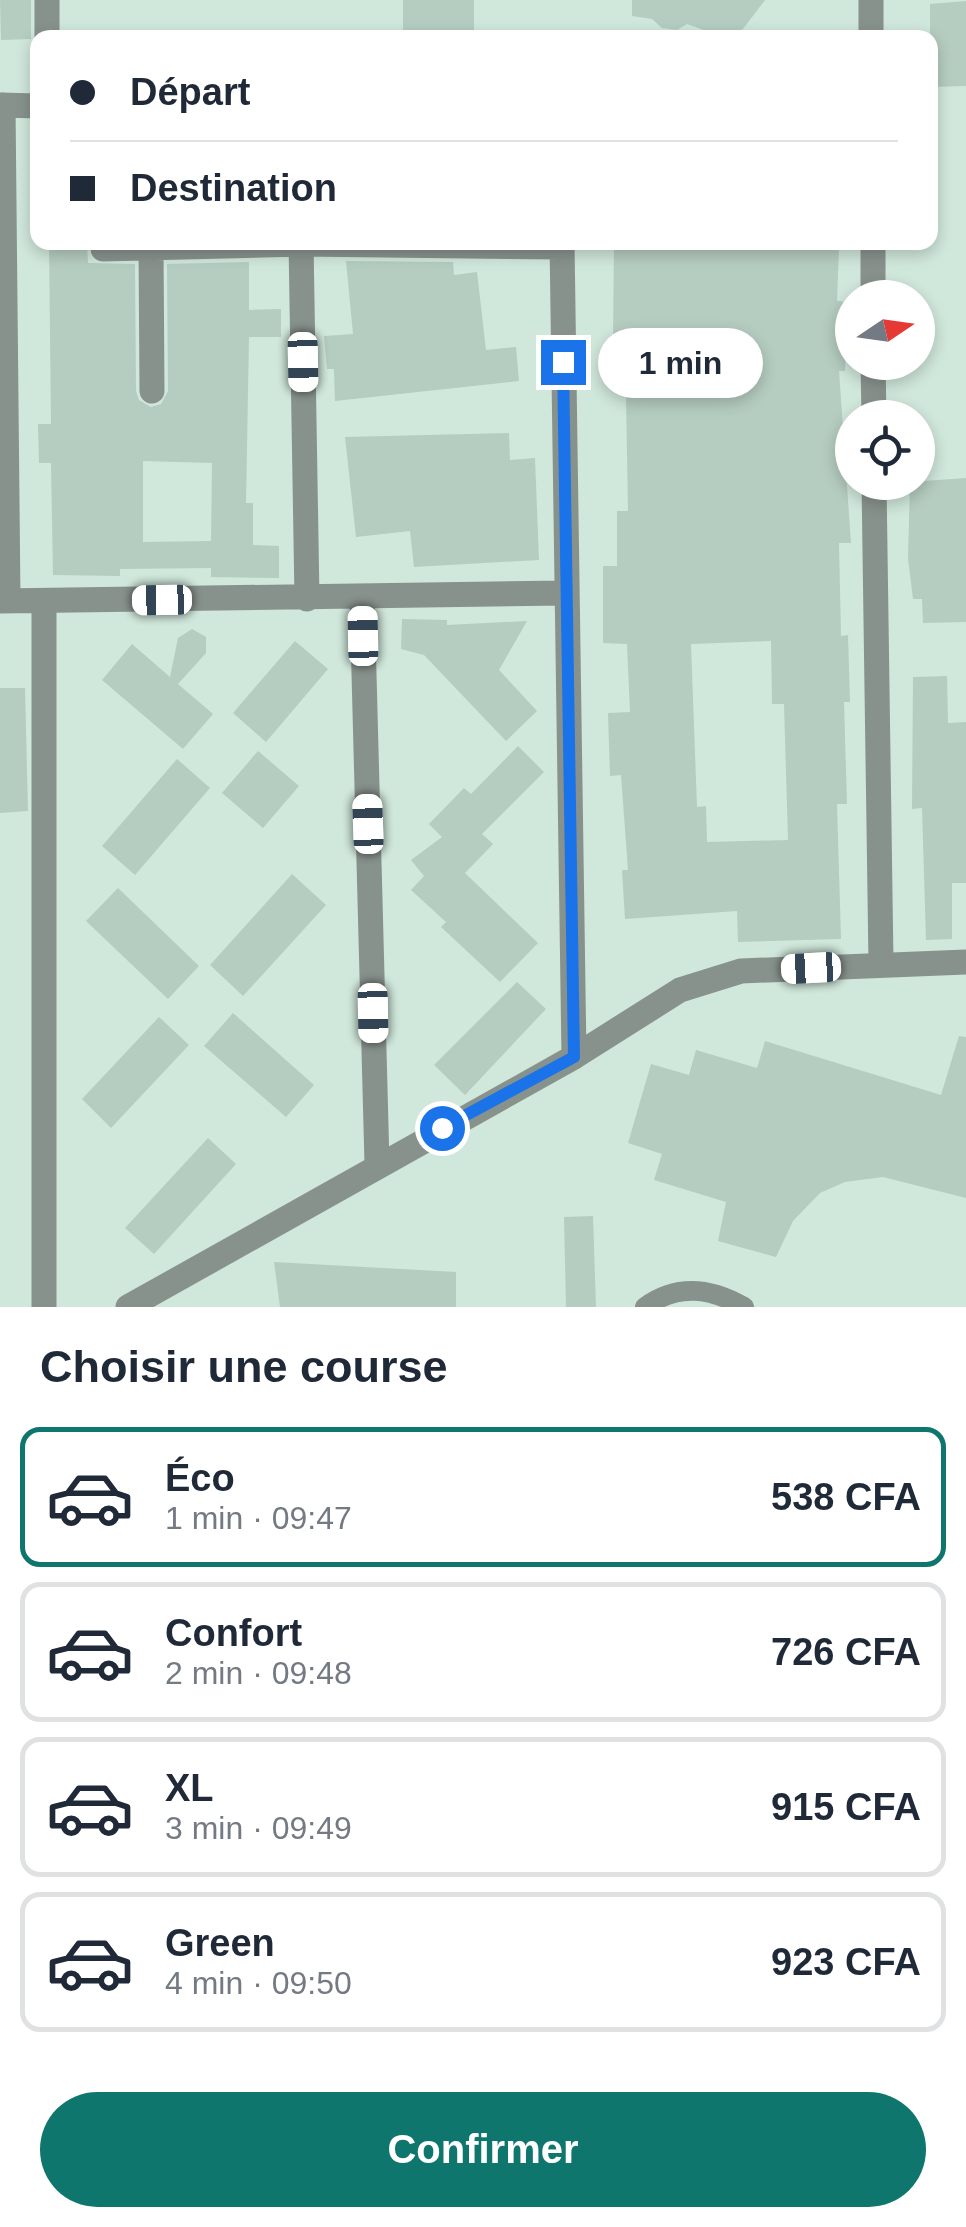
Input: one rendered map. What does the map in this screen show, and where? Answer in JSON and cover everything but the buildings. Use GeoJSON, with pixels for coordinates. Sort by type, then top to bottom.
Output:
{"type":"FeatureCollection","features":[{"type":"Feature","properties":{"kind":"street"},"geometry":{"type":"LineString","coordinates":[[47,0],[47,30]]}},
{"type":"Feature","properties":{"kind":"street"},"geometry":{"type":"LineString","coordinates":[[871,0],[872,30]]}},
{"type":"Feature","properties":{"kind":"street"},"geometry":{"type":"LineString","coordinates":[[30,106],[2,105],[4,601],[565,593]]}},
{"type":"Feature","properties":{"kind":"street"},"geometry":{"type":"LineString","coordinates":[[151,250],[152,391]]}},
{"type":"Feature","properties":{"kind":"street"},"geometry":{"type":"LineString","coordinates":[[301,250],[307,599]]}},
{"type":"Feature","properties":{"kind":"street"},"geometry":{"type":"LineString","coordinates":[[562,250],[574,1057]]}},
{"type":"Feature","properties":{"kind":"street"},"geometry":{"type":"LineString","coordinates":[[873,250],[873,280]]}},
{"type":"Feature","properties":{"kind":"street"},"geometry":{"type":"LineString","coordinates":[[874,500],[880,964]]}},
{"type":"Feature","properties":{"kind":"street"},"geometry":{"type":"LineString","coordinates":[[362,598],[377,1164]]}},
{"type":"Feature","properties":{"kind":"street"},"geometry":{"type":"LineString","coordinates":[[44,602],[44,1307]]}},
{"type":"Feature","properties":{"kind":"street"},"geometry":{"type":"LineString","coordinates":[[128,1307],[574,1057],[680,990],[716,976],[966,962]]}},
{"type":"Feature","properties":{"kind":"lane"},"geometry":{"type":"LineString","coordinates":[[646,1307],[689,1288],[720,1293],[744,1307]]}},
{"type":"Feature","properties":{"kind":"route"},"geometry":{"type":"LineString","coordinates":[[442,1128],[574,1057],[563,362]]}}]}
